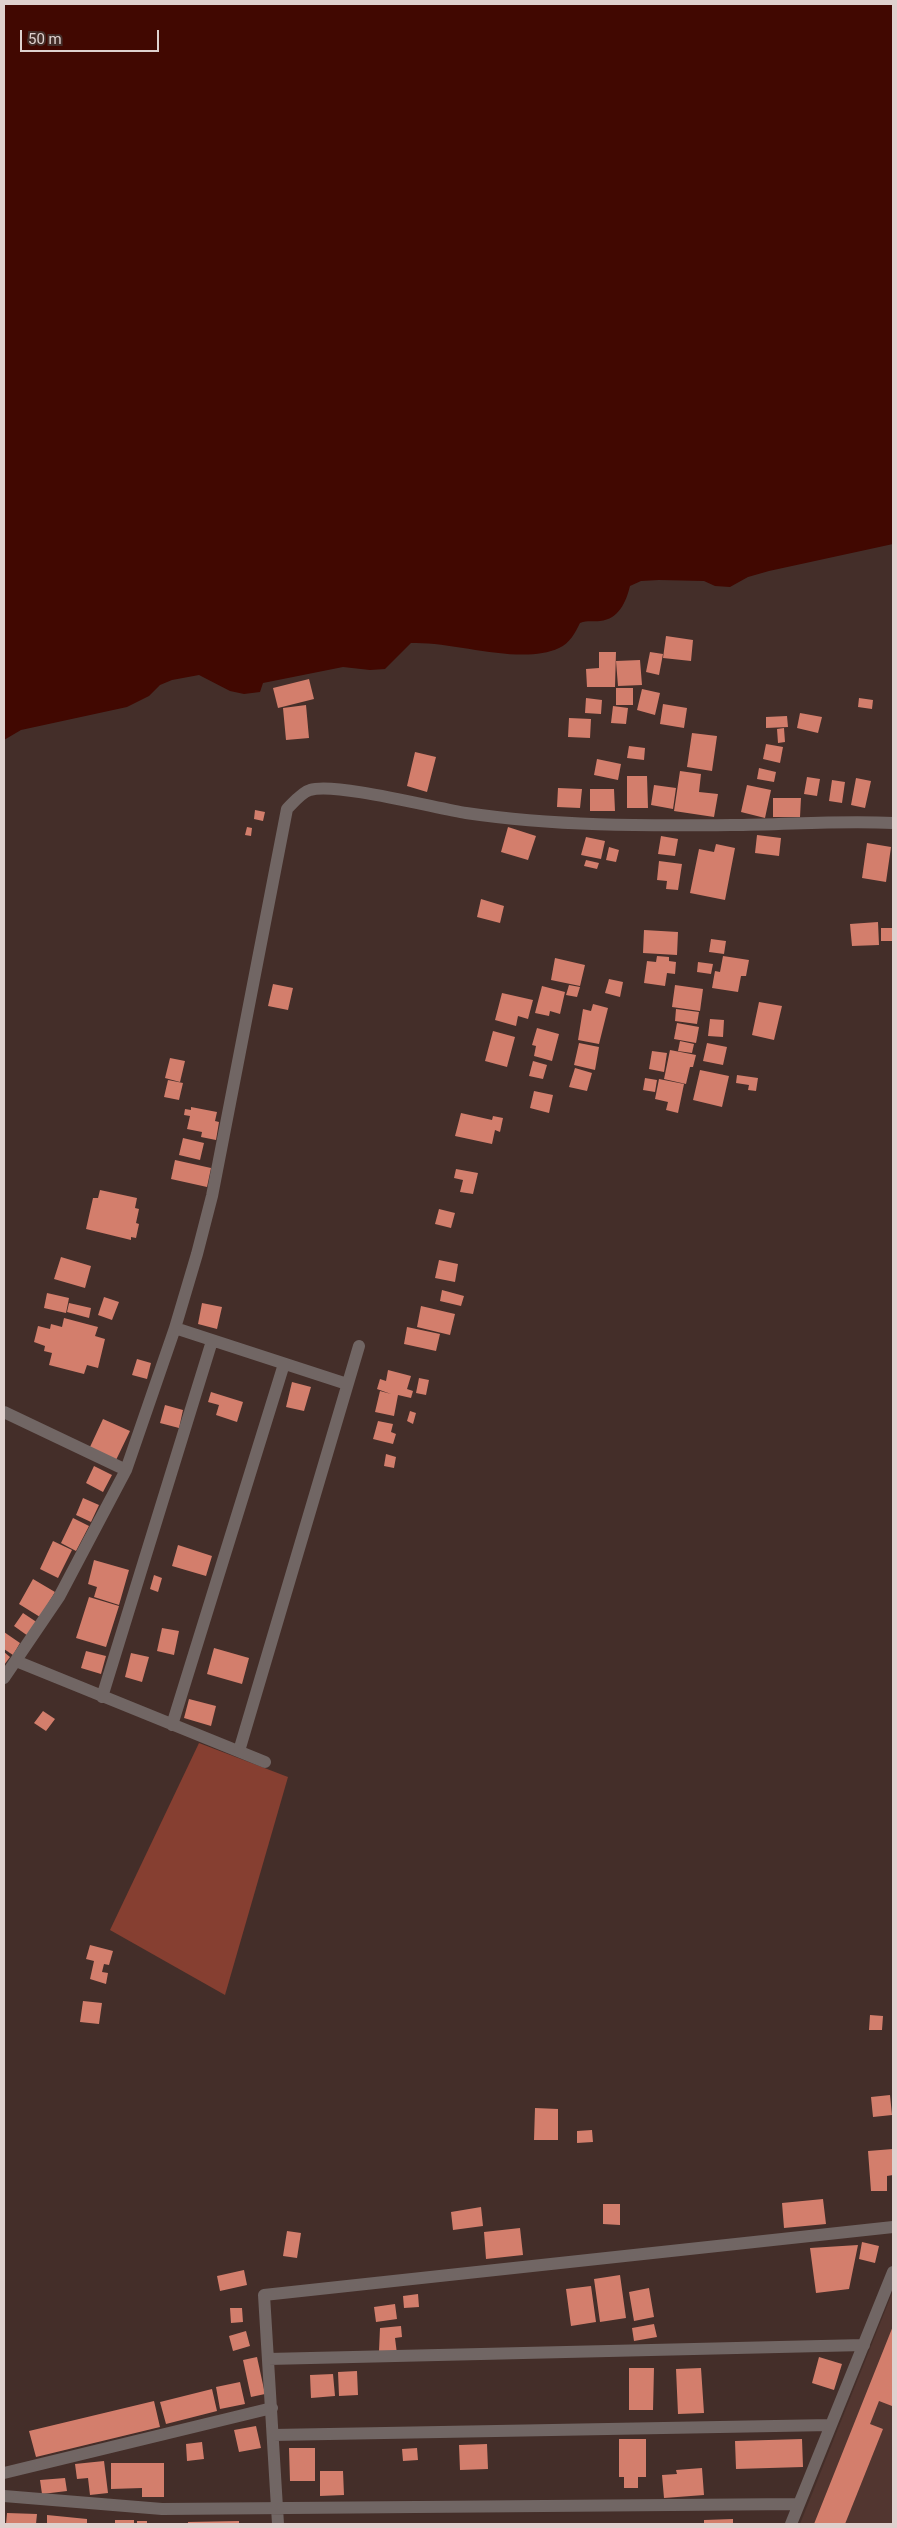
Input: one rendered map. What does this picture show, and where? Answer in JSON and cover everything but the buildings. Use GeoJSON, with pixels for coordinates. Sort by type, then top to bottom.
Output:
{"type":"FeatureCollection","features":[{"type":"Feature","properties":{"kind":"street"},"geometry":{"type":"LineString","coordinates":[[4,1678],[59,1597],[126,1470],[175,1328],[212,1196],[287,809],[307,790],[317,788],[356,792],[467,813],[558,823],[731,825],[846,822],[893,823]]}},
{"type":"Feature","properties":{"kind":"street"},"geometry":{"type":"LineString","coordinates":[[175,1328],[348,1384]]}},
{"type":"Feature","properties":{"kind":"street"},"geometry":{"type":"LineString","coordinates":[[102,1697],[212,1341]]}},
{"type":"Feature","properties":{"kind":"street"},"geometry":{"type":"LineString","coordinates":[[239,1751],[359,1346]]}},
{"type":"Feature","properties":{"kind":"street"},"geometry":{"type":"LineString","coordinates":[[172,1725],[284,1364]]}},
{"type":"Feature","properties":{"kind":"street"},"geometry":{"type":"LineString","coordinates":[[4,1412],[126,1470]]}},
{"type":"Feature","properties":{"kind":"street"},"geometry":{"type":"LineString","coordinates":[[16,1661],[265,1762]]}},
{"type":"Feature","properties":{"kind":"street"},"geometry":{"type":"LineString","coordinates":[[278,2524],[279,2509],[264,2294],[893,2226]]}},
{"type":"Feature","properties":{"kind":"street"},"geometry":{"type":"LineString","coordinates":[[791,2524],[893,2272]]}},
{"type":"Feature","properties":{"kind":"street"},"geometry":{"type":"LineString","coordinates":[[268,2360],[864,2345]]}},
{"type":"Feature","properties":{"kind":"street"},"geometry":{"type":"LineString","coordinates":[[4,2473],[272,2408]]}},
{"type":"Feature","properties":{"kind":"street"},"geometry":{"type":"LineString","coordinates":[[274,2435],[831,2425]]}},
{"type":"Feature","properties":{"kind":"street"},"geometry":{"type":"LineString","coordinates":[[4,2496],[162,2509],[799,2504]]}},
{"type":"Feature","properties":{"kind":"shaded area"},"geometry":{"type":"Polygon","coordinates":[[[4,4],[893,4],[893,544],[769,571],[748,577],[730,587],[715,586],[704,581],[641,581],[630,586],[624,604],[612,617],[607,620],[580,623],[569,641],[559,648],[543,653],[526,655],[507,654],[447,645],[411,643],[385,669],[370,670],[343,667],[263,683],[260,692],[244,694],[230,691],[199,675],[172,680],[160,685],[149,696],[127,707],[21,730],[4,740],[4,4]]]}},
{"type":"Feature","properties":{"kind":"shaded area"},"geometry":{"type":"Polygon","coordinates":[[[199,1743],[288,1777],[225,1995],[110,1930],[199,1743]]]}},
{"type":"Feature","properties":{"kind":"shaded area"},"geometry":{"type":"Polygon","coordinates":[[[893,2291],[893,2524],[800,2524],[893,2291]]]}}]}
